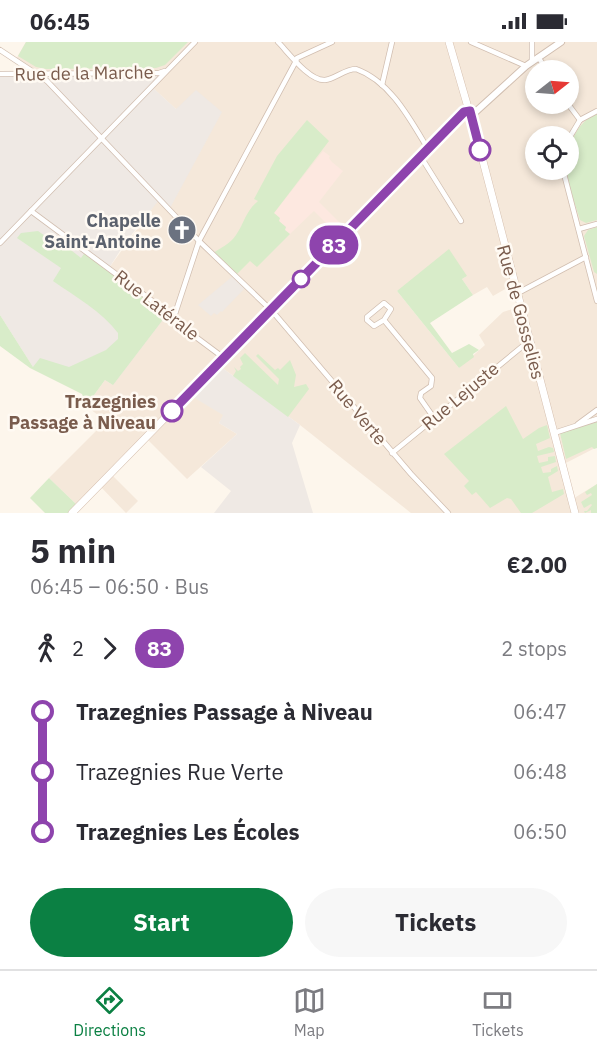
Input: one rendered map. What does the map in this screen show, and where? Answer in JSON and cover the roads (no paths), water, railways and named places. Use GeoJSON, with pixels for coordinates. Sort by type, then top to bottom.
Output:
{"type":"FeatureCollection","features":[{"type":"Feature","properties":{"kind":"main road","name":"Rue de Gosselies"},"geometry":{"type":"LineString","coordinates":[[449,42],[575,513]]}},
{"type":"Feature","properties":{"kind":"main road"},"geometry":{"type":"LineString","coordinates":[[72,513],[461,115],[470,114]]}},
{"type":"Feature","properties":{"kind":"street"},"geometry":{"type":"LineString","coordinates":[[0,243],[195,42]]}},
{"type":"Feature","properties":{"kind":"street"},"geometry":{"type":"LineString","coordinates":[[278,42],[298,66],[320,79],[326,80],[356,69],[382,85],[398,103],[429,148]]}},
{"type":"Feature","properties":{"kind":"street"},"geometry":{"type":"LineString","coordinates":[[174,317],[199,241],[297,58],[332,42]]}},
{"type":"Feature","properties":{"kind":"street"},"geometry":{"type":"LineString","coordinates":[[382,85],[392,42]]}},
{"type":"Feature","properties":{"kind":"street"},"geometry":{"type":"LineString","coordinates":[[471,42],[525,62]]}},
{"type":"Feature","properties":{"kind":"street"},"geometry":{"type":"LineString","coordinates":[[530,60],[532,42]]}},
{"type":"Feature","properties":{"kind":"street"},"geometry":{"type":"LineString","coordinates":[[534,60],[561,42]]}},
{"type":"Feature","properties":{"kind":"street","name":"Rue Verte"},"geometry":{"type":"LineString","coordinates":[[0,50],[47,81],[199,241],[271,310],[392,453],[448,513]]}},
{"type":"Feature","properties":{"kind":"street"},"geometry":{"type":"LineString","coordinates":[[470,114],[525,67]]}},
{"type":"Feature","properties":{"kind":"street","name":"Rue de la Marche"},"geometry":{"type":"LineString","coordinates":[[0,74],[159,73],[168,70]]}},
{"type":"Feature","properties":{"kind":"street"},"geometry":{"type":"LineString","coordinates":[[576,126],[580,120],[597,111]]}},
{"type":"Feature","properties":{"kind":"street"},"geometry":{"type":"LineString","coordinates":[[576,114],[580,120]]}},
{"type":"Feature","properties":{"kind":"street"},"geometry":{"type":"LineString","coordinates":[[421,157],[461,221]]}},
{"type":"Feature","properties":{"kind":"street"},"geometry":{"type":"LineString","coordinates":[[566,180],[586,257],[595,281],[597,301]]}},
{"type":"Feature","properties":{"kind":"street","name":"Rue Latérale"},"geometry":{"type":"LineString","coordinates":[[31,211],[224,357]]}},
{"type":"Feature","properties":{"kind":"street"},"geometry":{"type":"LineString","coordinates":[[579,229],[597,224]]}},
{"type":"Feature","properties":{"kind":"street"},"geometry":{"type":"LineString","coordinates":[[516,294],[586,257]]}},
{"type":"Feature","properties":{"kind":"street"},"geometry":{"type":"LineString","coordinates":[[384,303],[391,309],[384,320],[374,326],[367,320],[367,317],[384,303]]}},
{"type":"Feature","properties":{"kind":"street"},"geometry":{"type":"LineString","coordinates":[[384,320],[432,378],[431,386],[421,393],[420,399],[434,418]]}},
{"type":"Feature","properties":{"kind":"street","name":"Rue Lejuste"},"geometry":{"type":"LineString","coordinates":[[392,453],[529,341]]}},
{"type":"Feature","properties":{"kind":"street"},"geometry":{"type":"LineString","coordinates":[[577,425],[597,410]]}},
{"type":"Feature","properties":{"kind":"street"},"geometry":{"type":"LineString","coordinates":[[553,433],[597,419]]}},
{"type":"Feature","properties":{"kind":"place","name":"Chapelle Saint-Antoine"},"geometry":{"type":"Point","coordinates":[182,230]}},
{"type":"Feature","properties":{"kind":"place","name":"Trazegnies Passage à Niveau"},"geometry":{"type":"Point","coordinates":[172,411]}}]}
